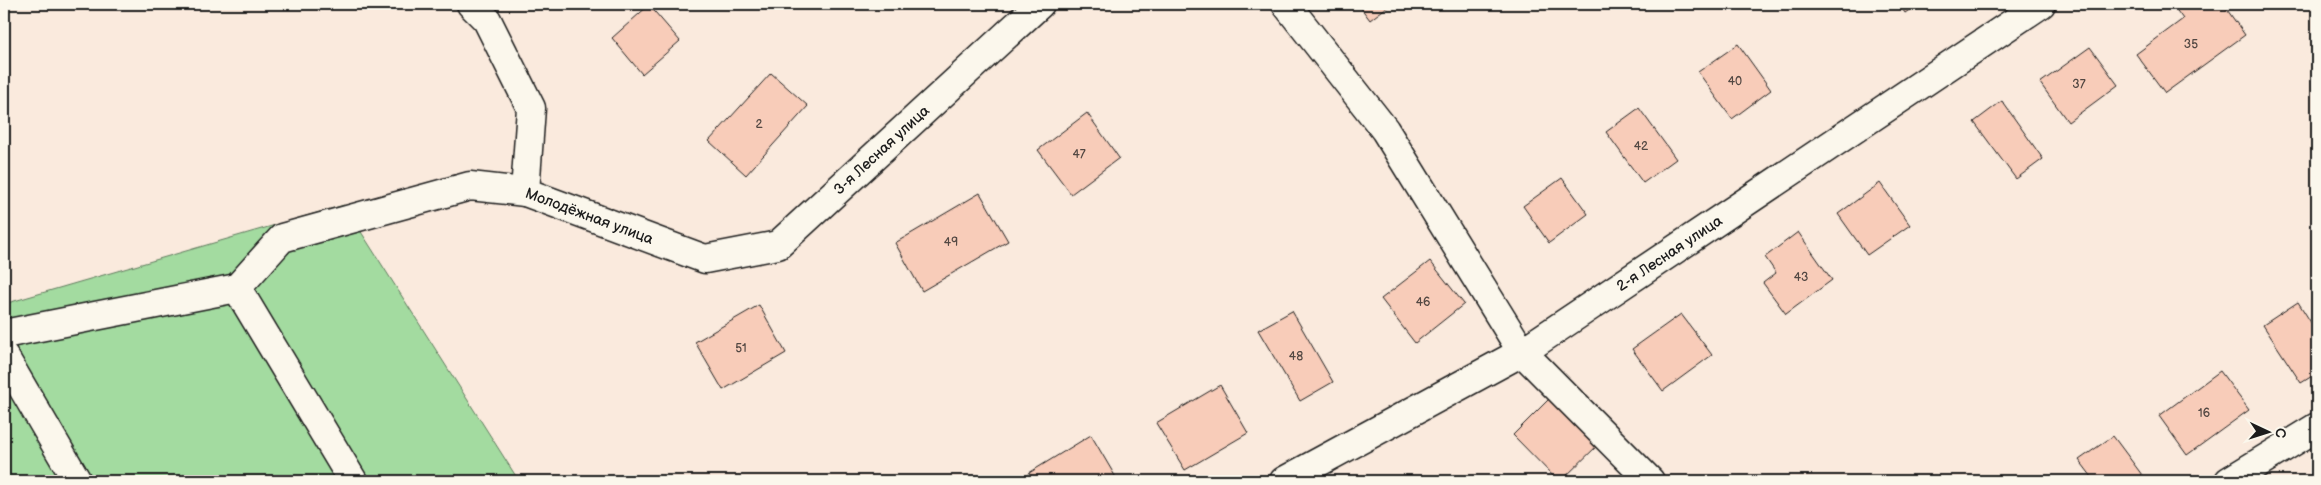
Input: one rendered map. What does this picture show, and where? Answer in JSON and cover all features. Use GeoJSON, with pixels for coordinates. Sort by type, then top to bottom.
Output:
{"type":"FeatureCollection","features":[{"type":"Feature","properties":{"kind":"street","name":"Молодёжная улица"},"geometry":{"type":"LineString","coordinates":[[471,4],[487,20],[531,108],[525,192],[705,259]]}},
{"type":"Feature","properties":{"kind":"street","name":"3-я Лесная улица"},"geometry":{"type":"LineString","coordinates":[[705,259],[778,246],[1040,4]]}},
{"type":"Feature","properties":{"kind":"street"},"geometry":{"type":"LineString","coordinates":[[1286,4],[1385,130],[1522,352],[1650,481]]}},
{"type":"Feature","properties":{"kind":"street","name":"2-я Лесная улица"},"geometry":{"type":"LineString","coordinates":[[1284,481],[1522,352],[2041,4]]}},
{"type":"Feature","properties":{"kind":"street"},"geometry":{"type":"LineString","coordinates":[[4,334],[237,288],[282,238],[470,186],[525,192]]}},
{"type":"Feature","properties":{"kind":"street"},"geometry":{"type":"LineString","coordinates":[[237,288],[353,481]]}},
{"type":"Feature","properties":{"kind":"street"},"geometry":{"type":"LineString","coordinates":[[4,356],[77,481]]}},
{"type":"Feature","properties":{"kind":"street"},"geometry":{"type":"LineString","coordinates":[[2229,481],[2317,427]]}},
{"type":"Feature","properties":{"kind":"green space"},"geometry":{"type":"Polygon","coordinates":[[[344,205],[519,481],[4,481],[4,304],[344,205]]]}},
{"type":"Feature","properties":{"kind":"building"},"geometry":{"type":"Polygon","coordinates":[[[1358,4],[1391,4],[1370,20],[1358,4]]]}},
{"type":"Feature","properties":{"kind":"building"},"geometry":{"type":"Polygon","coordinates":[[[1899,4],[1918,4],[1905,13],[1899,4]]]}},
{"type":"Feature","properties":{"kind":"building"},"geometry":{"type":"Polygon","coordinates":[[[2172,4],[2223,4],[2245,35],[2165,93],[2136,54],[2183,19],[2172,4]]]}},
{"type":"Feature","properties":{"kind":"building"},"geometry":{"type":"Polygon","coordinates":[[[649,5],[680,41],[642,74],[612,38],[649,5]]]}},
{"type":"Feature","properties":{"kind":"building"},"geometry":{"type":"Polygon","coordinates":[[[1738,44],[1771,90],[1732,119],[1698,72],[1738,44]]]}},
{"type":"Feature","properties":{"kind":"building"},"geometry":{"type":"Polygon","coordinates":[[[2090,47],[2118,85],[2068,122],[2040,83],[2090,47]]]}},
{"type":"Feature","properties":{"kind":"building"},"geometry":{"type":"Polygon","coordinates":[[[771,73],[808,106],[746,175],[709,141],[771,73]]]}},
{"type":"Feature","properties":{"kind":"building"},"geometry":{"type":"Polygon","coordinates":[[[2002,101],[2043,159],[2016,179],[1974,122],[2002,101]]]}},
{"type":"Feature","properties":{"kind":"building"},"geometry":{"type":"Polygon","coordinates":[[[1639,108],[1676,159],[1643,183],[1606,132],[1639,108]]]}},
{"type":"Feature","properties":{"kind":"building"},"geometry":{"type":"Polygon","coordinates":[[[1087,113],[1119,158],[1071,194],[1038,150],[1087,113]]]}},
{"type":"Feature","properties":{"kind":"building"},"geometry":{"type":"Polygon","coordinates":[[[1562,178],[1588,214],[1549,243],[1523,206],[1562,178]]]}},
{"type":"Feature","properties":{"kind":"building"},"geometry":{"type":"Polygon","coordinates":[[[1880,183],[1910,225],[1867,255],[1838,214],[1880,183]]]}},
{"type":"Feature","properties":{"kind":"building"},"geometry":{"type":"Polygon","coordinates":[[[980,193],[1008,241],[922,291],[895,243],[980,193]]]}},
{"type":"Feature","properties":{"kind":"building"},"geometry":{"type":"Polygon","coordinates":[[[1798,232],[1832,280],[1786,314],[1763,283],[1776,273],[1765,257],[1798,232]]]}},
{"type":"Feature","properties":{"kind":"building"},"geometry":{"type":"Polygon","coordinates":[[[1430,261],[1464,304],[1415,343],[1381,299],[1430,261]]]}},
{"type":"Feature","properties":{"kind":"building"},"geometry":{"type":"Polygon","coordinates":[[[2298,302],[2317,332],[2317,373],[2301,383],[2263,325],[2298,302]]]}},
{"type":"Feature","properties":{"kind":"building"},"geometry":{"type":"Polygon","coordinates":[[[759,305],[786,353],[723,390],[695,342],[759,305]]]}},
{"type":"Feature","properties":{"kind":"building"},"geometry":{"type":"Polygon","coordinates":[[[1292,311],[1333,382],[1300,401],[1258,330],[1292,311]]]}},
{"type":"Feature","properties":{"kind":"building"},"geometry":{"type":"Polygon","coordinates":[[[1681,314],[1712,355],[1663,391],[1632,349],[1681,314]]]}},
{"type":"Feature","properties":{"kind":"building"},"geometry":{"type":"Polygon","coordinates":[[[2220,371],[2249,410],[2187,455],[2159,416],[2220,371]]]}},
{"type":"Feature","properties":{"kind":"building"},"geometry":{"type":"Polygon","coordinates":[[[1220,385],[1248,433],[1185,470],[1156,423],[1220,385]]]}},
{"type":"Feature","properties":{"kind":"building"},"geometry":{"type":"Polygon","coordinates":[[[1554,394],[1601,442],[1561,481],[1558,481],[1513,435],[1554,394]]]}},
{"type":"Feature","properties":{"kind":"building"},"geometry":{"type":"Polygon","coordinates":[[[1091,435],[1118,481],[1033,481],[1029,473],[1091,435]]]}},
{"type":"Feature","properties":{"kind":"building"},"geometry":{"type":"Polygon","coordinates":[[[2113,436],[2145,479],[2142,481],[2095,481],[2079,460],[2113,436]]]}}]}
